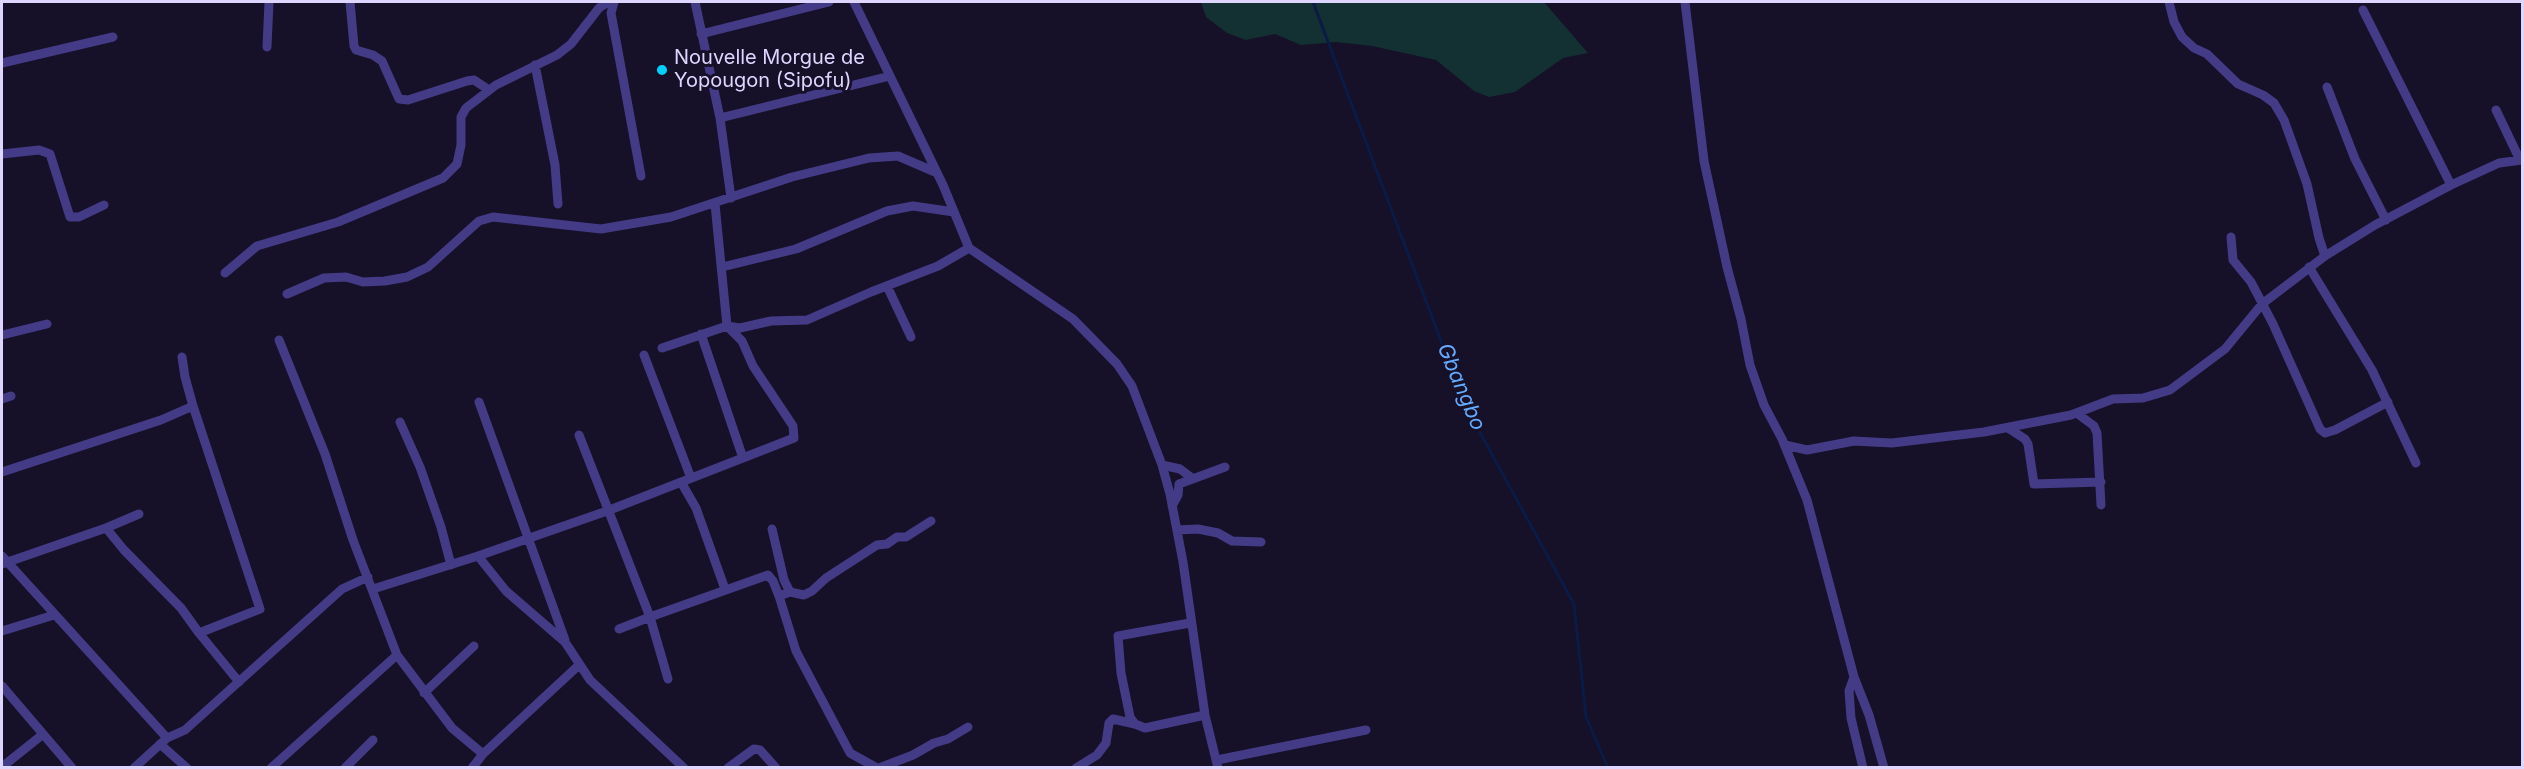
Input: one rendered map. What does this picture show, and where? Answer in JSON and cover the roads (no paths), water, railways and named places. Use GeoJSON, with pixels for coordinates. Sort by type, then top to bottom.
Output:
{"type":"FeatureCollection","features":[{"type":"Feature","properties":{"kind":"street"},"geometry":{"type":"LineString","coordinates":[[267,47],[269,2]]}},
{"type":"Feature","properties":{"kind":"street"},"geometry":{"type":"LineString","coordinates":[[350,2],[356,50],[382,60],[399,99],[408,100],[474,80],[489,90]]}},
{"type":"Feature","properties":{"kind":"street"},"geometry":{"type":"LineString","coordinates":[[225,273],[257,246],[338,222],[443,178],[457,164],[461,145],[461,117],[466,108],[489,90],[571,44],[599,8],[608,2]]}},
{"type":"Feature","properties":{"kind":"street"},"geometry":{"type":"LineString","coordinates":[[614,2],[611,13],[641,176]]}},
{"type":"Feature","properties":{"kind":"street"},"geometry":{"type":"LineString","coordinates":[[695,2],[720,118],[731,198]]}},
{"type":"Feature","properties":{"kind":"street"},"geometry":{"type":"LineString","coordinates":[[701,34],[829,2]]}},
{"type":"Feature","properties":{"kind":"street"},"geometry":{"type":"LineString","coordinates":[[854,2],[969,248],[1073,320],[1117,364],[1132,386],[1162,465],[1172,506],[1205,715],[1217,764],[1366,730]]}},
{"type":"Feature","properties":{"kind":"street"},"geometry":{"type":"LineString","coordinates":[[1686,2],[1700,138],[1755,384],[1785,445],[1807,500],[1854,677],[1869,715],[1884,768]]}},
{"type":"Feature","properties":{"kind":"street"},"geometry":{"type":"LineString","coordinates":[[2169,2],[2174,22],[2182,37],[2194,48],[2206,54],[2238,84],[2263,94],[2274,103],[2284,120],[2307,184],[2325,256]]}},
{"type":"Feature","properties":{"kind":"street"},"geometry":{"type":"LineString","coordinates":[[2362,10],[2451,185]]}},
{"type":"Feature","properties":{"kind":"street"},"geometry":{"type":"LineString","coordinates":[[2,63],[113,37]]}},
{"type":"Feature","properties":{"kind":"street"},"geometry":{"type":"LineString","coordinates":[[536,65],[555,165],[558,204]]}},
{"type":"Feature","properties":{"kind":"street"},"geometry":{"type":"LineString","coordinates":[[720,118],[890,76]]}},
{"type":"Feature","properties":{"kind":"street"},"geometry":{"type":"LineString","coordinates":[[2327,87],[2355,159],[2386,220]]}},
{"type":"Feature","properties":{"kind":"street"},"geometry":{"type":"LineString","coordinates":[[1785,445],[1807,450],[1854,441],[1892,443],[2008,428],[2078,414],[2113,399],[2143,398],[2170,390],[2225,349],[2262,304],[2325,256],[2451,185],[2491,166],[2522,160],[2496,110]]}},
{"type":"Feature","properties":{"kind":"street"},"geometry":{"type":"LineString","coordinates":[[2,154],[39,150],[50,154],[70,217],[79,217],[104,206]]}},
{"type":"Feature","properties":{"kind":"street"},"geometry":{"type":"LineString","coordinates":[[288,294],[324,278],[346,277],[374,282],[407,276],[428,267],[479,221],[493,217],[601,229],[670,217],[792,177],[869,158],[898,156],[935,172]]}},
{"type":"Feature","properties":{"kind":"street"},"geometry":{"type":"LineString","coordinates":[[373,589],[478,556],[607,511],[794,438],[795,432],[753,366],[742,342],[727,326],[715,204]]}},
{"type":"Feature","properties":{"kind":"street"},"geometry":{"type":"LineString","coordinates":[[722,267],[796,249],[887,211],[913,206],[954,212]]}},
{"type":"Feature","properties":{"kind":"street"},"geometry":{"type":"LineString","coordinates":[[2230,237],[2234,260],[2245,273],[2284,346],[2320,429],[2325,433],[2335,430],[2388,402]]}},
{"type":"Feature","properties":{"kind":"street"},"geometry":{"type":"LineString","coordinates":[[662,348],[727,326],[740,328],[771,321],[807,320],[938,266],[969,248]]}},
{"type":"Feature","properties":{"kind":"street"},"geometry":{"type":"LineString","coordinates":[[2309,267],[2372,370],[2416,463]]}},
{"type":"Feature","properties":{"kind":"street"},"geometry":{"type":"LineString","coordinates":[[887,286],[911,337]]}},
{"type":"Feature","properties":{"kind":"street"},"geometry":{"type":"LineString","coordinates":[[2,335],[47,324]]}},
{"type":"Feature","properties":{"kind":"street"},"geometry":{"type":"LineString","coordinates":[[701,334],[743,458]]}},
{"type":"Feature","properties":{"kind":"street"},"geometry":{"type":"LineString","coordinates":[[279,340],[325,454],[353,540],[397,655],[424,693],[464,740],[483,754]]}},
{"type":"Feature","properties":{"kind":"street"},"geometry":{"type":"LineString","coordinates":[[644,355],[691,478]]}},
{"type":"Feature","properties":{"kind":"street"},"geometry":{"type":"LineString","coordinates":[[182,357],[184,377],[260,609],[199,633]]}},
{"type":"Feature","properties":{"kind":"street"},"geometry":{"type":"LineString","coordinates":[[2,399],[11,396]]}},
{"type":"Feature","properties":{"kind":"street"},"geometry":{"type":"LineString","coordinates":[[479,402],[565,642],[591,680],[684,768]]}},
{"type":"Feature","properties":{"kind":"street"},"geometry":{"type":"LineString","coordinates":[[2,472],[161,420],[193,406]]}},
{"type":"Feature","properties":{"kind":"street"},"geometry":{"type":"LineString","coordinates":[[2078,414],[2096,430],[2101,505]]}},
{"type":"Feature","properties":{"kind":"street"},"geometry":{"type":"LineString","coordinates":[[400,422],[423,474],[451,565]]}},
{"type":"Feature","properties":{"kind":"street"},"geometry":{"type":"LineString","coordinates":[[2008,428],[2025,439],[2028,444],[2034,484],[2101,482]]}},
{"type":"Feature","properties":{"kind":"street"},"geometry":{"type":"LineString","coordinates":[[579,435],[650,617],[668,679]]}},
{"type":"Feature","properties":{"kind":"street"},"geometry":{"type":"LineString","coordinates":[[1793,463],[1795,448]]}},
{"type":"Feature","properties":{"kind":"street"},"geometry":{"type":"LineString","coordinates":[[1162,465],[1180,469],[1192,478]]}},
{"type":"Feature","properties":{"kind":"street"},"geometry":{"type":"LineString","coordinates":[[1172,506],[1179,484],[1225,467]]}},
{"type":"Feature","properties":{"kind":"street"},"geometry":{"type":"LineString","coordinates":[[681,482],[696,508],[725,589]]}},
{"type":"Feature","properties":{"kind":"street"},"geometry":{"type":"LineString","coordinates":[[139,514],[106,528],[3,561],[54,615],[188,768]]}},
{"type":"Feature","properties":{"kind":"street"},"geometry":{"type":"LineString","coordinates":[[779,596],[790,592],[804,595],[877,545],[887,544],[897,537],[906,537],[931,521]]}},
{"type":"Feature","properties":{"kind":"street"},"geometry":{"type":"LineString","coordinates":[[106,528],[124,550],[181,608],[238,682]]}},
{"type":"Feature","properties":{"kind":"street"},"geometry":{"type":"LineString","coordinates":[[772,529],[784,580],[790,592]]}},
{"type":"Feature","properties":{"kind":"street"},"geometry":{"type":"LineString","coordinates":[[1177,530],[1198,529],[1218,533],[1232,541],[1261,542]]}},
{"type":"Feature","properties":{"kind":"street"},"geometry":{"type":"LineString","coordinates":[[478,556],[506,591],[565,642]]}},
{"type":"Feature","properties":{"kind":"street"},"geometry":{"type":"LineString","coordinates":[[619,630],[768,575],[779,596],[796,651],[850,753],[878,768],[948,739],[968,727]]}},
{"type":"Feature","properties":{"kind":"street"},"geometry":{"type":"LineString","coordinates":[[134,768],[164,741],[185,730],[342,589],[368,577]]}},
{"type":"Feature","properties":{"kind":"street"},"geometry":{"type":"LineString","coordinates":[[2,631],[54,615]]}},
{"type":"Feature","properties":{"kind":"street"},"geometry":{"type":"LineString","coordinates":[[1135,724],[1127,706],[1118,636],[1190,623]]}},
{"type":"Feature","properties":{"kind":"street"},"geometry":{"type":"LineString","coordinates":[[424,693],[474,646]]}},
{"type":"Feature","properties":{"kind":"street"},"geometry":{"type":"LineString","coordinates":[[272,768],[397,655]]}},
{"type":"Feature","properties":{"kind":"street"},"geometry":{"type":"LineString","coordinates":[[472,768],[483,754],[579,665]]}},
{"type":"Feature","properties":{"kind":"street"},"geometry":{"type":"LineString","coordinates":[[1854,677],[1850,691],[1851,718],[1863,768]]}},
{"type":"Feature","properties":{"kind":"street"},"geometry":{"type":"LineString","coordinates":[[2,686],[72,768]]}},
{"type":"Feature","properties":{"kind":"street"},"geometry":{"type":"LineString","coordinates":[[1076,768],[1097,755],[1106,743],[1109,723],[1113,718],[1145,728],[1205,715]]}},
{"type":"Feature","properties":{"kind":"street"},"geometry":{"type":"LineString","coordinates":[[2,767],[42,735]]}},
{"type":"Feature","properties":{"kind":"street"},"geometry":{"type":"LineString","coordinates":[[345,768],[373,740]]}},
{"type":"Feature","properties":{"kind":"street"},"geometry":{"type":"LineString","coordinates":[[728,768],[754,749],[760,750],[776,768]]}},
{"type":"Feature","properties":{"kind":"waterway","name":"Gbangbo"},"geometry":{"type":"LineString","coordinates":[[1313,2],[1466,407],[1574,604],[1586,717],[1608,768]]}},
{"type":"Feature","properties":{"kind":"place","name":"Nouvelle Morgue de Yopougon (Sipofu)"},"geometry":{"type":"Point","coordinates":[662,70]}}]}
